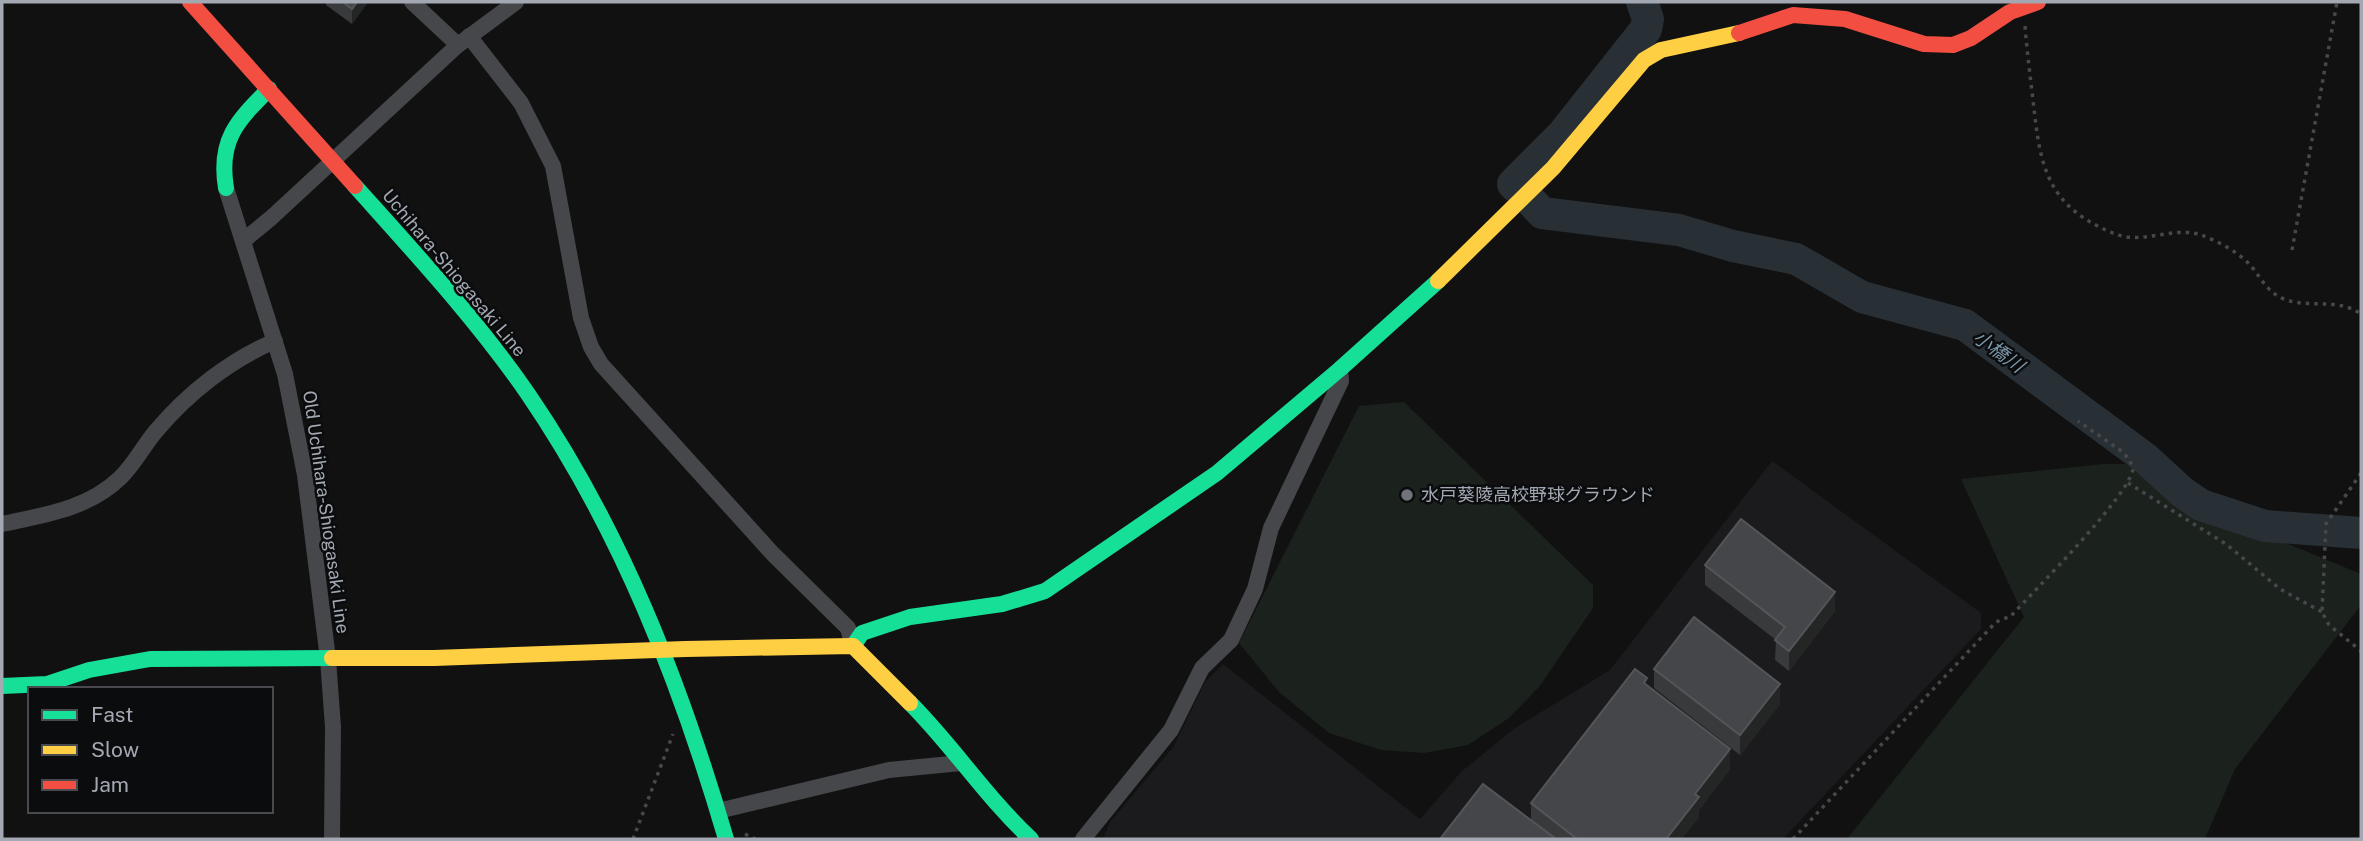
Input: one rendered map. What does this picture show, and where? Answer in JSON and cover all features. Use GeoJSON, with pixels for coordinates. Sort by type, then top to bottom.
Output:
{"type":"FeatureCollection","features":[{"type":"Feature","properties":{"kind":"street","name":"Uchihara-Shiogasaki Line"},"geometry":{"type":"LineString","coordinates":[[190,2],[463,308],[536,406],[606,522],[665,650],[693,726],[726,839]]}},
{"type":"Feature","properties":{"kind":"street"},"geometry":{"type":"LineString","coordinates":[[412,2],[463,41],[521,103],[553,166],[581,318],[591,347],[601,363],[773,554],[848,628],[853,646],[925,718],[1001,811],[1031,839]]}},
{"type":"Feature","properties":{"kind":"street"},"geometry":{"type":"LineString","coordinates":[[243,241],[463,41],[516,2]]}},
{"type":"Feature","properties":{"kind":"street"},"geometry":{"type":"LineString","coordinates":[[853,646],[862,633],[910,617],[1002,604],[1045,591],[1217,473],[1340,369],[1466,255],[1553,168],[1644,60],[1661,50],[1725,38],[1792,8],[1845,19],[1924,44],[1953,45],[1971,38],[2010,12],[2031,4]]}},
{"type":"Feature","properties":{"kind":"street","name":"Old Uchihara-Shiogasaki Line"},"geometry":{"type":"LineString","coordinates":[[268,89],[240,119],[227,138],[223,173],[275,341],[295,419],[305,475],[328,659],[333,741],[332,839]]}},
{"type":"Feature","properties":{"kind":"street"},"geometry":{"type":"LineString","coordinates":[[2,524],[73,508],[92,498],[121,477],[182,401],[235,362],[275,341]]}},
{"type":"Feature","properties":{"kind":"street"},"geometry":{"type":"LineString","coordinates":[[1083,839],[1171,730],[1202,668],[1231,640],[1255,589],[1271,528],[1340,381],[1340,369]]}},
{"type":"Feature","properties":{"kind":"street"},"geometry":{"type":"LineString","coordinates":[[2,685],[47,684],[89,670],[150,659],[448,658],[853,646]]}},
{"type":"Feature","properties":{"kind":"street"},"geometry":{"type":"LineString","coordinates":[[718,811],[889,770],[961,763]]}},
{"type":"Feature","properties":{"kind":"path"},"geometry":{"type":"LineString","coordinates":[[2292,250],[2337,2]]}},
{"type":"Feature","properties":{"kind":"path"},"geometry":{"type":"LineString","coordinates":[[2031,4],[2039,152],[2057,193],[2073,210],[2105,230],[2127,237],[2198,234],[2216,242],[2249,264],[2270,290],[2281,298],[2292,302],[2326,302],[2361,314]]}},
{"type":"Feature","properties":{"kind":"path"},"geometry":{"type":"LineString","coordinates":[[1793,839],[1996,622],[2011,616],[2107,511],[2128,483],[2133,469],[2129,459],[2078,421]]}},
{"type":"Feature","properties":{"kind":"path"},"geometry":{"type":"LineString","coordinates":[[2361,473],[2326,524],[2322,612],[2329,625],[2361,651]]}},
{"type":"Feature","properties":{"kind":"path"},"geometry":{"type":"LineString","coordinates":[[2128,483],[2226,544],[2280,589],[2322,612]]}},
{"type":"Feature","properties":{"kind":"path"},"geometry":{"type":"LineString","coordinates":[[633,839],[671,734],[693,726]]}},
{"type":"Feature","properties":{"kind":"shaded area","name":"水戸葵陵高校野球グラウンド"},"geometry":{"type":"Polygon","coordinates":[[[1404,402],[1593,585],[1593,608],[1539,687],[1509,718],[1468,745],[1424,753],[1381,750],[1329,733],[1279,692],[1239,643],[1359,406],[1404,402]]]}},
{"type":"Feature","properties":{"kind":"shaded area"},"geometry":{"type":"Polygon","coordinates":[[[1772,461],[1981,613],[1981,629],[1783,839],[1103,839],[1110,822],[1174,746],[1205,682],[1223,664],[1420,819],[1461,772],[1515,728],[1610,670],[1772,461]]]}},
{"type":"Feature","properties":{"kind":"shaded area"},"geometry":{"type":"Polygon","coordinates":[[[2103,464],[2130,464],[2238,523],[2361,574],[2361,605],[2235,769],[2205,839],[1847,839],[2024,617],[1961,479],[2103,464]]]}},
{"type":"Feature","properties":{"kind":"building"},"geometry":{"type":"Polygon","coordinates":[[[343,2],[357,2],[352,9],[343,2]]]}},
{"type":"Feature","properties":{"kind":"building"},"geometry":{"type":"Polygon","coordinates":[[[1741,519],[1835,592],[1789,651],[1775,640],[1785,627],[1705,565],[1741,519]]]}},
{"type":"Feature","properties":{"kind":"building"},"geometry":{"type":"Polygon","coordinates":[[[1694,617],[1780,684],[1740,735],[1654,669],[1694,617]]]}},
{"type":"Feature","properties":{"kind":"building"},"geometry":{"type":"Polygon","coordinates":[[[1635,669],[1647,678],[1644,683],[1730,749],[1695,794],[1699,797],[1666,839],[1577,839],[1531,803],[1635,669]]]}},
{"type":"Feature","properties":{"kind":"building"},"geometry":{"type":"Polygon","coordinates":[[[1483,784],[1556,839],[1440,839],[1483,784]]]}},
{"type":"Feature","properties":{"kind":"waterway","name":"小橋川"},"geometry":{"type":"LineString","coordinates":[[1516,187],[1513,184],[1563,134],[1646,29],[1648,19],[1642,2]]}},
{"type":"Feature","properties":{"kind":"waterway","name":"小橋川"},"geometry":{"type":"LineString","coordinates":[[1530,200],[1542,213],[1679,230],[1733,246],[1796,259],[1862,297],[1965,325],[2145,458],[2182,492],[2201,505],[2265,526],[2361,533]]}},
{"type":"Feature","properties":{"kind":"traffic: fast"},"geometry":{"type":"LineString","coordinates":[[226,188],[225,157],[232,132],[269,89]]}},
{"type":"Feature","properties":{"kind":"traffic: fast"},"geometry":{"type":"LineString","coordinates":[[355,186],[488,340],[528,394],[592,499],[645,609],[668,665],[726,839]]}},
{"type":"Feature","properties":{"kind":"traffic: fast"},"geometry":{"type":"LineString","coordinates":[[853,646],[862,633],[910,617],[1002,604],[1045,591],[1217,473],[1340,369],[1438,281]]}},
{"type":"Feature","properties":{"kind":"traffic: fast"},"geometry":{"type":"LineString","coordinates":[[2,686],[47,684],[89,670],[150,659],[332,658]]}},
{"type":"Feature","properties":{"kind":"traffic: fast"},"geometry":{"type":"LineString","coordinates":[[910,703],[1031,839]]}},
{"type":"Feature","properties":{"kind":"traffic: slow"},"geometry":{"type":"LineString","coordinates":[[1438,281],[1553,168],[1644,60],[1661,50],[1739,33]]}},
{"type":"Feature","properties":{"kind":"traffic: slow"},"geometry":{"type":"LineString","coordinates":[[332,658],[434,658],[853,646],[910,703]]}},
{"type":"Feature","properties":{"kind":"traffic: jam"},"geometry":{"type":"LineString","coordinates":[[190,2],[355,186]]}},
{"type":"Feature","properties":{"kind":"traffic: jam"},"geometry":{"type":"LineString","coordinates":[[1739,33],[1793,15],[1845,19],[1924,44],[1953,45],[1971,38],[2010,12],[2038,2]]}},
{"type":"Feature","properties":{"kind":"place","name":"水戸葵陵高校野球グラウンド"},"geometry":{"type":"Point","coordinates":[1407,495]}}]}
